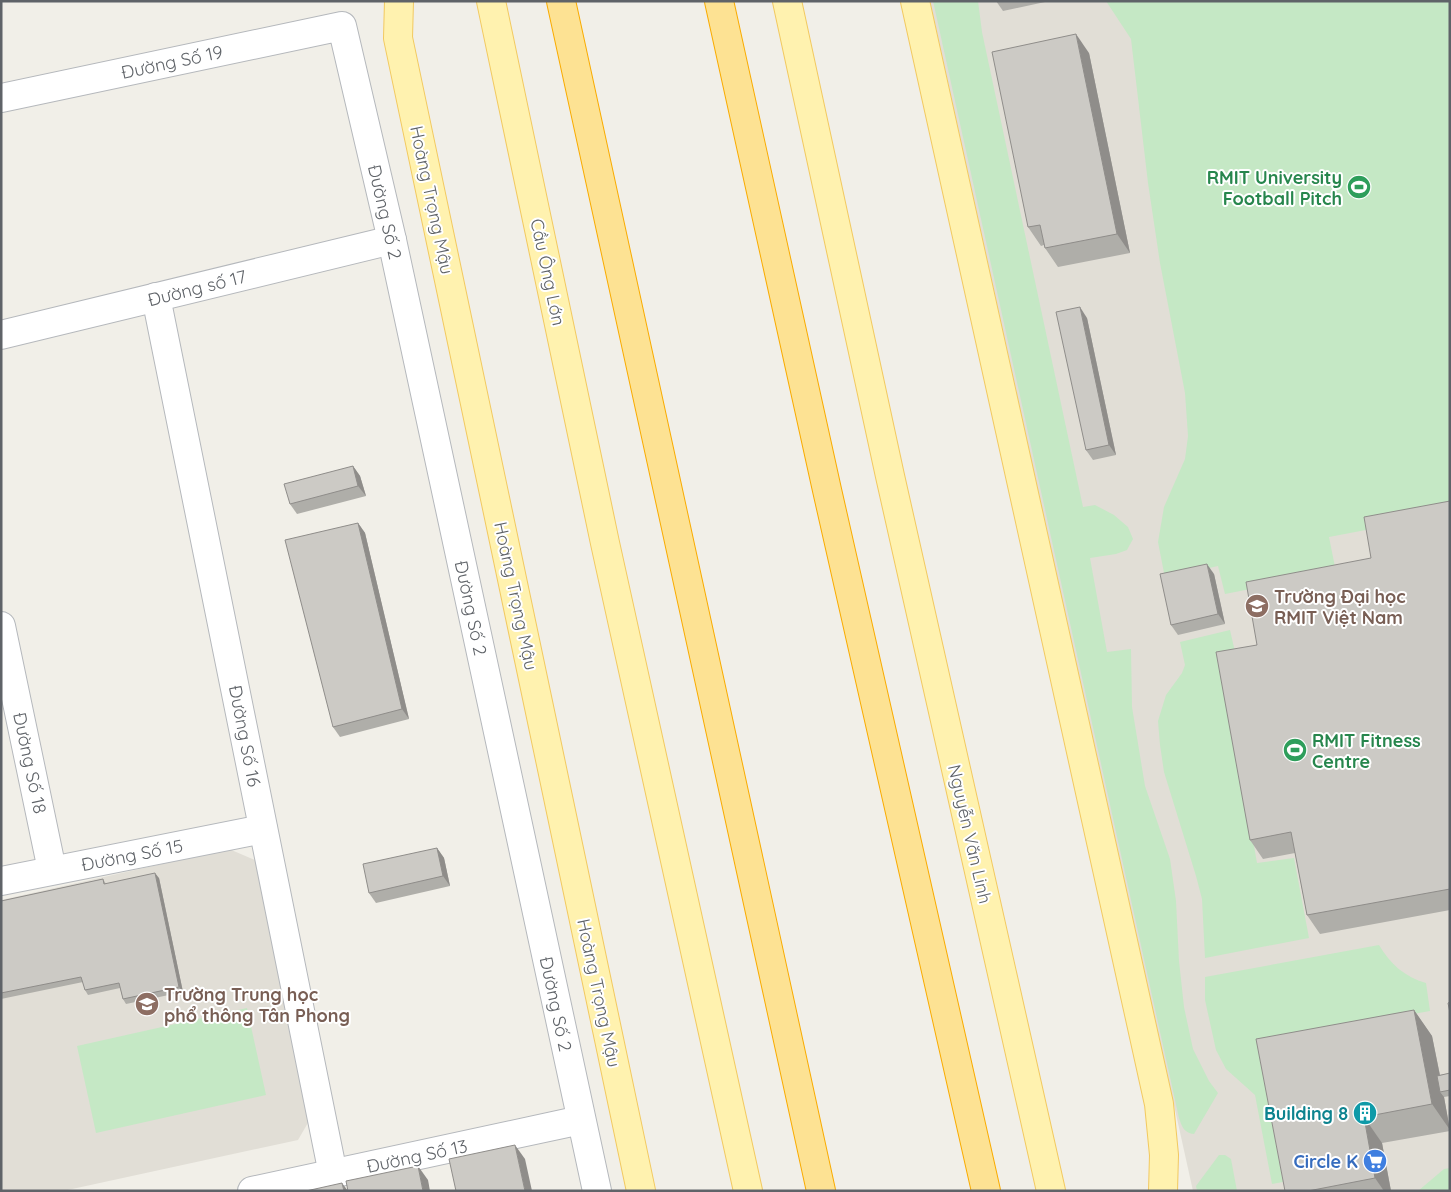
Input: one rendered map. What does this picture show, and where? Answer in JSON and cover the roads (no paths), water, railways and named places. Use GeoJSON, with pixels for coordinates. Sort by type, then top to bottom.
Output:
{"type":"FeatureCollection","features":[{"type":"Feature","properties":{"kind":"highway"},"geometry":{"type":"LineString","coordinates":[[561,1],[821,1191]]}},
{"type":"Feature","properties":{"kind":"highway"},"geometry":{"type":"LineString","coordinates":[[720,1],[827,490],[986,1191]]}},
{"type":"Feature","properties":{"kind":"main road","name":"Hoàng Trọng Mậu"},"geometry":{"type":"LineString","coordinates":[[399,1],[398,38],[402,58],[641,1191]]}},
{"type":"Feature","properties":{"kind":"main road","name":"Cầu Ông Lớn"},"geometry":{"type":"LineString","coordinates":[[491,1],[605,543],[748,1191]]}},
{"type":"Feature","properties":{"kind":"main road","name":"Nguyễn Văn Linh"},"geometry":{"type":"LineString","coordinates":[[787,1],[890,476],[1051,1191]]}},
{"type":"Feature","properties":{"kind":"main road"},"geometry":{"type":"LineString","coordinates":[[915,1],[1159,1104],[1164,1155],[1163,1191]]}},
{"type":"Feature","properties":{"kind":"street","name":"Đường Số 19"},"geometry":{"type":"LineString","coordinates":[[1,98],[342,26]]}},
{"type":"Feature","properties":{"kind":"street","name":"Đường Số 2"},"geometry":{"type":"LineString","coordinates":[[342,26],[392,240],[597,1191]]}},
{"type":"Feature","properties":{"kind":"street","name":"Đường số 17"},"geometry":{"type":"LineString","coordinates":[[1,335],[392,240]]}},
{"type":"Feature","properties":{"kind":"street","name":"Đường Số 16"},"geometry":{"type":"LineString","coordinates":[[156,297],[333,1174]]}},
{"type":"Feature","properties":{"kind":"street","name":"Đường Số 18"},"geometry":{"type":"LineString","coordinates":[[1,626],[52,870]]}},
{"type":"Feature","properties":{"kind":"street","name":"Đường Số 15"},"geometry":{"type":"LineString","coordinates":[[1,881],[263,829]]}},
{"type":"Feature","properties":{"kind":"street","name":"Đường Số 13"},"geometry":{"type":"LineString","coordinates":[[252,1191],[581,1120]]}},
{"type":"Feature","properties":{"kind":"place","name":"RMIT University Football Pitch"},"geometry":{"type":"Point","coordinates":[1359,187]}},
{"type":"Feature","properties":{"kind":"place","name":"Trường Đại học RMIT Việt Nam"},"geometry":{"type":"Point","coordinates":[1257,606]}},
{"type":"Feature","properties":{"kind":"place","name":"RMIT Fitness Centre"},"geometry":{"type":"Point","coordinates":[1295,750]}},
{"type":"Feature","properties":{"kind":"place","name":"Trường Trung học phổ thông Tân Phong"},"geometry":{"type":"Point","coordinates":[147,1004]}},
{"type":"Feature","properties":{"kind":"place","name":"Building 8"},"geometry":{"type":"Point","coordinates":[1365,1113]}},
{"type":"Feature","properties":{"kind":"place","name":"Circle K"},"geometry":{"type":"Point","coordinates":[1375,1161]}}]}
